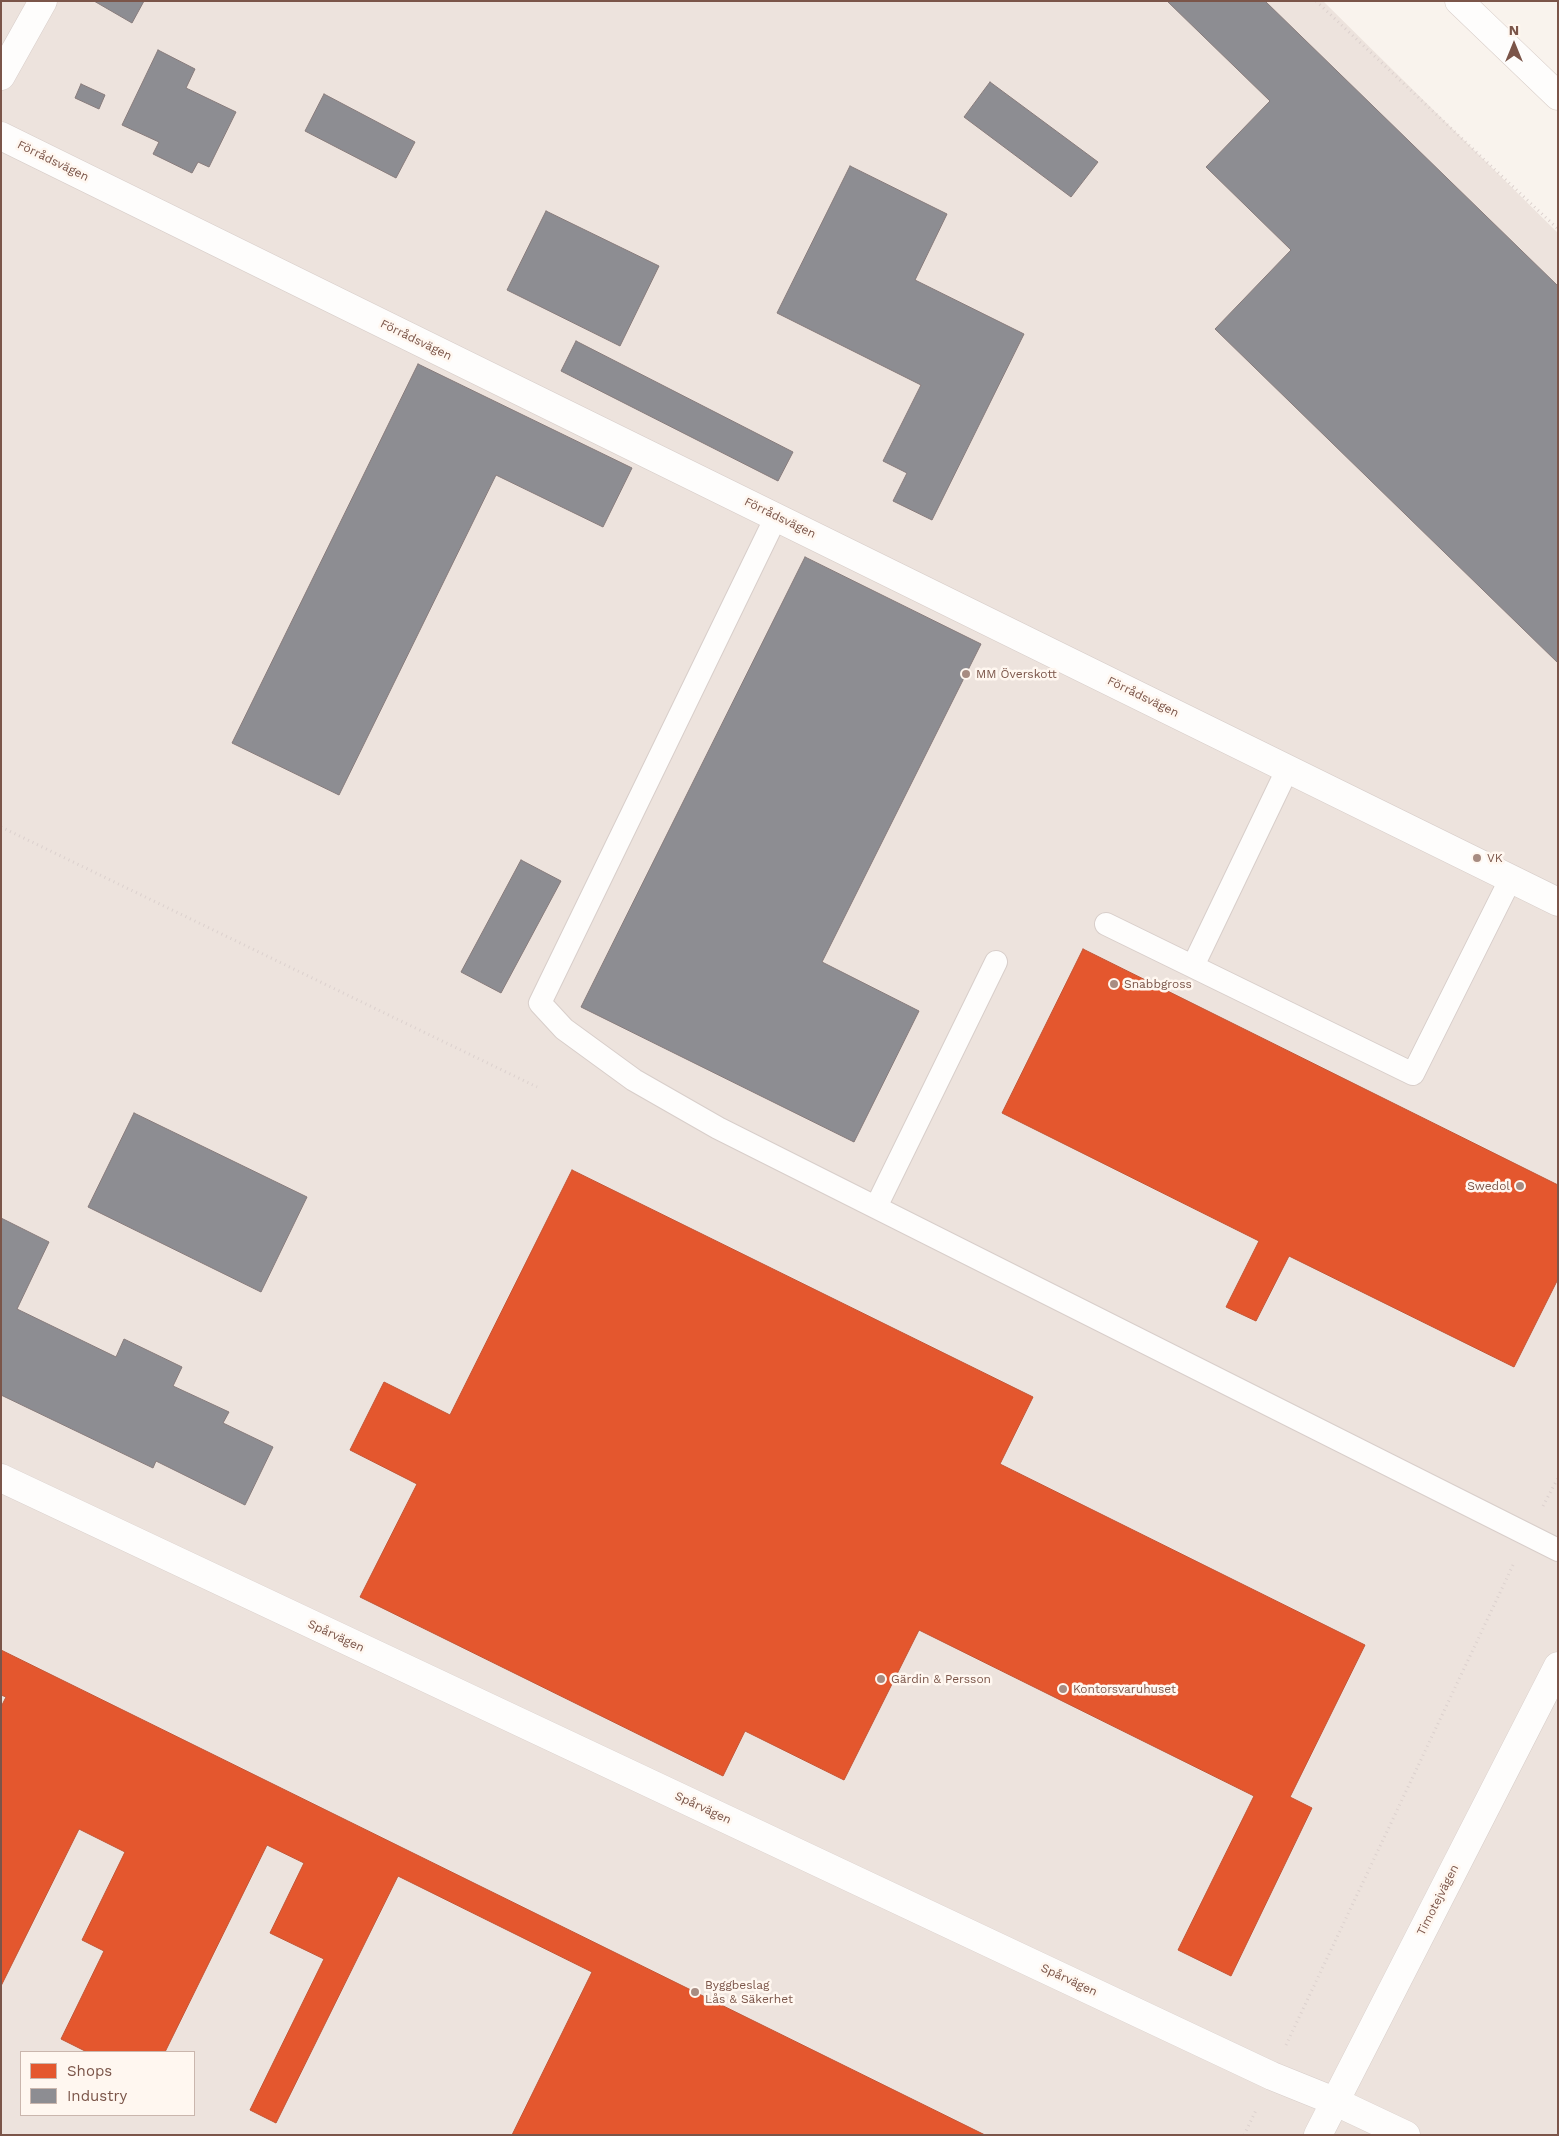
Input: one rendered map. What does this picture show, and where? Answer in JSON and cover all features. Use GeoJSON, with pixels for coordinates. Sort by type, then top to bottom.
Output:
{"type":"FeatureCollection","features":[{"type":"Feature","properties":{"kind":"street"},"geometry":{"type":"LineString","coordinates":[[1,76],[42,1]]}},
{"type":"Feature","properties":{"kind":"street"},"geometry":{"type":"LineString","coordinates":[[1459,1],[1558,96]]}},
{"type":"Feature","properties":{"kind":"street","name":"Förrådsvägen"},"geometry":{"type":"LineString","coordinates":[[1,136],[1558,902]]}},
{"type":"Feature","properties":{"kind":"street","name":"Spårvägen"},"geometry":{"type":"LineString","coordinates":[[1,1478],[1272,2076],[1406,2135]]}},
{"type":"Feature","properties":{"kind":"street","name":"Timotejvägen"},"geometry":{"type":"LineString","coordinates":[[1318,2135],[1558,1666]]}},
{"type":"Feature","properties":{"kind":"lane"},"geometry":{"type":"LineString","coordinates":[[776,517],[540,1003],[564,1029],[634,1080],[718,1128],[1558,1550]]}},
{"type":"Feature","properties":{"kind":"lane"},"geometry":{"type":"LineString","coordinates":[[1193,966],[1288,768]]}},
{"type":"Feature","properties":{"kind":"lane"},"geometry":{"type":"LineString","coordinates":[[1106,924],[1413,1074],[1511,878]]}},
{"type":"Feature","properties":{"kind":"lane"},"geometry":{"type":"LineString","coordinates":[[876,1207],[996,962]]}},
{"type":"Feature","properties":{"kind":"path"},"geometry":{"type":"LineString","coordinates":[[1316,1],[1558,229]]}},
{"type":"Feature","properties":{"kind":"path"},"geometry":{"type":"LineString","coordinates":[[1,827],[537,1087]]}},
{"type":"Feature","properties":{"kind":"path"},"geometry":{"type":"LineString","coordinates":[[1244,2135],[1527,1535],[1558,1478]]}},
{"type":"Feature","properties":{"kind":"shaded area"},"geometry":{"type":"Polygon","coordinates":[[[1,1],[1323,1],[1558,233],[1558,2135],[1,2135],[1,1]]]}},
{"type":"Feature","properties":{"kind":"building: Shops"},"geometry":{"type":"Polygon","coordinates":[[[1083,949],[1558,1185],[1558,1279],[1514,1367],[1289,1256],[1256,1321],[1226,1307],[1259,1241],[1002,1113],[1083,949]]]}},
{"type":"Feature","properties":{"kind":"building: Shops"},"geometry":{"type":"Polygon","coordinates":[[[572,1170],[1033,1397],[1000,1464],[1365,1645],[1290,1797],[1312,1808],[1231,1976],[1178,1950],[1254,1796],[919,1630],[844,1780],[745,1731],[723,1776],[360,1597],[417,1484],[350,1450],[384,1382],[450,1415],[572,1170]]]}},
{"type":"Feature","properties":{"kind":"building: Shops"},"geometry":{"type":"Polygon","coordinates":[[[1,1650],[985,2135],[512,2135],[592,1972],[398,1876],[276,2123],[250,2110],[324,1959],[270,1933],[304,1863],[267,1845],[165,2051],[85,2051],[61,2039],[104,1951],[82,1940],[125,1852],[79,1829],[1,1986],[1,1707],[6,1697],[1,1695],[1,1650]]]}},
{"type":"Feature","properties":{"kind":"building: Industry"},"geometry":{"type":"Polygon","coordinates":[[[94,1],[144,1],[132,23],[94,1]]]}},
{"type":"Feature","properties":{"kind":"building: Industry"},"geometry":{"type":"Polygon","coordinates":[[[1167,1],[1265,1],[1558,286],[1558,663],[1215,329],[1291,250],[1206,167],[1270,101],[1167,1]]]}},
{"type":"Feature","properties":{"kind":"building: Industry"},"geometry":{"type":"Polygon","coordinates":[[[158,50],[195,69],[186,88],[236,112],[209,167],[198,162],[192,173],[153,154],[159,142],[122,125],[158,50]]]}},
{"type":"Feature","properties":{"kind":"building: Industry"},"geometry":{"type":"Polygon","coordinates":[[[990,82],[1098,162],[1071,197],[964,117],[990,82]]]}},
{"type":"Feature","properties":{"kind":"building: Industry"},"geometry":{"type":"Polygon","coordinates":[[[81,84],[105,95],[99,109],[75,98],[81,84]]]}},
{"type":"Feature","properties":{"kind":"building: Industry"},"geometry":{"type":"Polygon","coordinates":[[[324,94],[415,142],[396,178],[305,131],[324,94]]]}},
{"type":"Feature","properties":{"kind":"building: Industry"},"geometry":{"type":"Polygon","coordinates":[[[850,166],[947,214],[915,280],[1024,334],[932,520],[893,501],[907,473],[883,461],[921,385],[777,313],[850,166]]]}},
{"type":"Feature","properties":{"kind":"building: Industry"},"geometry":{"type":"Polygon","coordinates":[[[546,211],[659,266],[620,346],[507,290],[546,211]]]}},
{"type":"Feature","properties":{"kind":"building: Industry"},"geometry":{"type":"Polygon","coordinates":[[[576,341],[793,452],[778,481],[561,371],[576,341]]]}},
{"type":"Feature","properties":{"kind":"building: Industry"},"geometry":{"type":"Polygon","coordinates":[[[418,364],[632,468],[603,527],[496,475],[339,795],[232,743],[418,364]]]}},
{"type":"Feature","properties":{"kind":"building: Industry"},"geometry":{"type":"Polygon","coordinates":[[[805,557],[981,644],[822,962],[919,1011],[854,1142],[581,1007],[805,557]]]}},
{"type":"Feature","properties":{"kind":"building: Industry"},"geometry":{"type":"Polygon","coordinates":[[[521,860],[561,881],[501,993],[461,972],[521,860]]]}},
{"type":"Feature","properties":{"kind":"building: Industry"},"geometry":{"type":"Polygon","coordinates":[[[134,1113],[307,1197],[261,1292],[88,1207],[134,1113]]]}},
{"type":"Feature","properties":{"kind":"building: Industry"},"geometry":{"type":"Polygon","coordinates":[[[1,1218],[49,1242],[17,1309],[116,1357],[124,1339],[182,1367],[173,1386],[229,1412],[223,1423],[273,1447],[245,1505],[156,1461],[153,1468],[1,1395],[1,1218]]]}},
{"type":"Feature","properties":{"kind":"place","name":"MM Överskott"},"geometry":{"type":"Point","coordinates":[966,674]}},
{"type":"Feature","properties":{"kind":"place","name":"VK"},"geometry":{"type":"Point","coordinates":[1477,858]}},
{"type":"Feature","properties":{"kind":"place","name":"Snabbgross"},"geometry":{"type":"Point","coordinates":[1114,984]}},
{"type":"Feature","properties":{"kind":"place","name":"Swedol"},"geometry":{"type":"Point","coordinates":[1520,1186]}},
{"type":"Feature","properties":{"kind":"place","name":"Gärdin & Persson"},"geometry":{"type":"Point","coordinates":[881,1679]}},
{"type":"Feature","properties":{"kind":"place","name":"Kontorsvaruhuset"},"geometry":{"type":"Point","coordinates":[1063,1689]}},
{"type":"Feature","properties":{"kind":"place","name":"Byggbeslag Lås & Säkerhet"},"geometry":{"type":"Point","coordinates":[695,1992]}}]}
